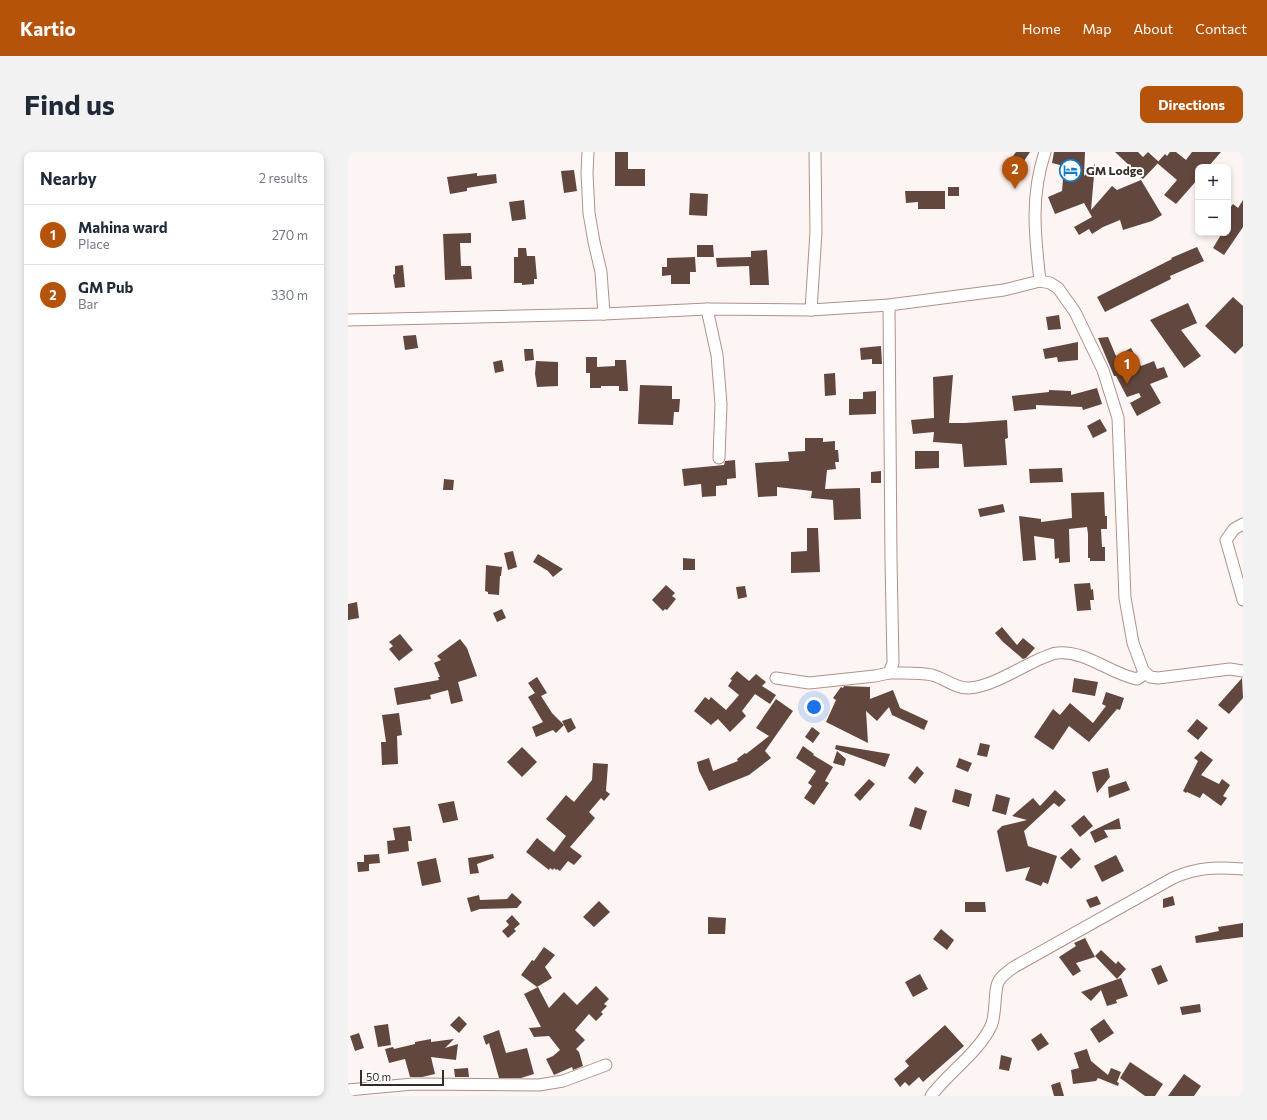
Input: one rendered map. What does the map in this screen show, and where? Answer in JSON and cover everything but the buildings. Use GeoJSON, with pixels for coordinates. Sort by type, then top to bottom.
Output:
{"type":"FeatureCollection","features":[{"type":"Feature","properties":{"kind":"street"},"geometry":{"type":"LineString","coordinates":[[588,152],[587,173],[589,213],[601,272],[604,314]]}},
{"type":"Feature","properties":{"kind":"street"},"geometry":{"type":"LineString","coordinates":[[811,310],[816,232],[815,152]]}},
{"type":"Feature","properties":{"kind":"street"},"geometry":{"type":"LineString","coordinates":[[1040,281],[1035,225],[1036,183],[1045,152]]}},
{"type":"Feature","properties":{"kind":"street"},"geometry":{"type":"LineString","coordinates":[[348,320],[707,310],[811,310],[889,305],[1004,290],[1040,281],[1050,283],[1058,288],[1075,312],[1103,370],[1118,418],[1125,598],[1133,643],[1146,674],[1150,677],[1158,678],[1230,670],[1243,671]]}},
{"type":"Feature","properties":{"kind":"street"},"geometry":{"type":"LineString","coordinates":[[889,305],[890,559],[893,663],[889,673]]}},
{"type":"Feature","properties":{"kind":"street"},"geometry":{"type":"LineString","coordinates":[[707,310],[717,355],[721,404],[719,458]]}},
{"type":"Feature","properties":{"kind":"street"},"geometry":{"type":"LineString","coordinates":[[1243,524],[1234,529],[1226,540],[1243,600]]}},
{"type":"Feature","properties":{"kind":"street"},"geometry":{"type":"LineString","coordinates":[[776,678],[809,683],[876,676],[889,673],[932,675],[961,687],[968,688],[980,686],[998,679],[1056,653],[1073,654],[1130,678],[1137,679],[1146,674]]}},
{"type":"Feature","properties":{"kind":"street"},"geometry":{"type":"LineString","coordinates":[[931,1096],[984,1037],[991,1026],[994,1016],[999,980],[1014,967],[1173,878],[1187,872],[1213,867],[1243,869]]}},
{"type":"Feature","properties":{"kind":"street"},"geometry":{"type":"LineString","coordinates":[[348,1090],[414,1084],[539,1085],[563,1081],[606,1065]]}},
{"type":"Feature","properties":{"kind":"place","name":"GM Lodge"},"geometry":{"type":"Point","coordinates":[1071,171]}},
{"type":"Feature","properties":{"kind":"place","name":"GM Pub"},"geometry":{"type":"Point","coordinates":[1015,189]}},
{"type":"Feature","properties":{"kind":"place","name":"Mahina ward"},"geometry":{"type":"Point","coordinates":[1127,384]}}]}
